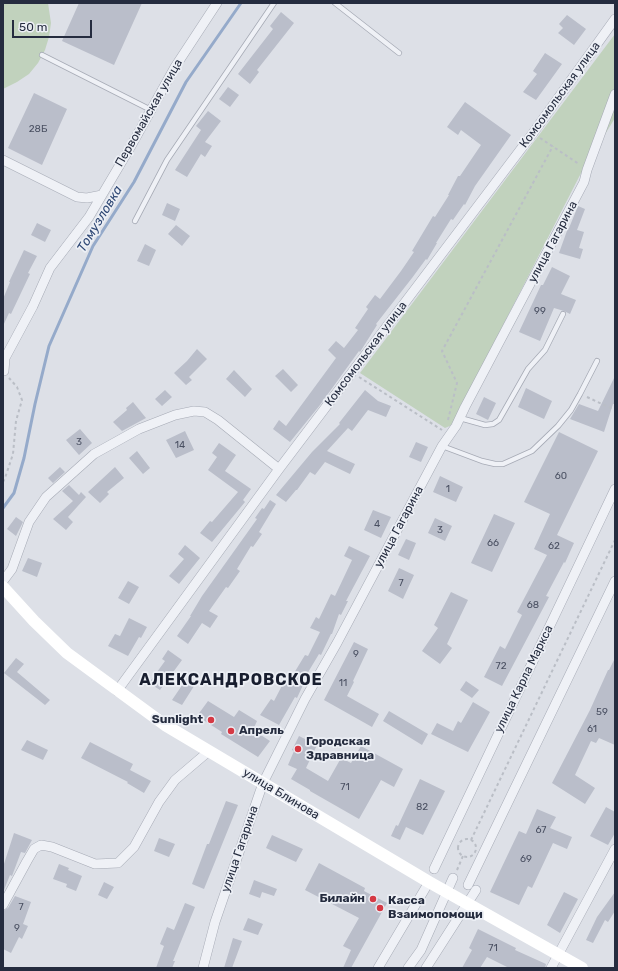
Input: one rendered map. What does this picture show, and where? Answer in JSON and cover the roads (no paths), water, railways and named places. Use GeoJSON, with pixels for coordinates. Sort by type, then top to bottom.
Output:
{"type":"FeatureCollection","features":[{"type":"Feature","properties":{"kind":"main road","name":"улица Блинова"},"geometry":{"type":"LineString","coordinates":[[3,587],[34,621],[68,653],[117,691],[165,725],[429,882],[582,968]]}},
{"type":"Feature","properties":{"kind":"street","name":"Первомайская улица"},"geometry":{"type":"LineString","coordinates":[[4,371],[5,358],[33,306],[50,268],[89,217],[175,66],[217,3]]}},
{"type":"Feature","properties":{"kind":"street","name":"Комсомольская улица"},"geometry":{"type":"LineString","coordinates":[[117,691],[279,469],[533,133],[615,19]]}},
{"type":"Feature","properties":{"kind":"street","name":"улица Гагарина"},"geometry":{"type":"LineString","coordinates":[[203,968],[215,922],[263,783],[305,699],[337,643],[442,446],[456,426],[584,182],[615,94]]}},
{"type":"Feature","properties":{"kind":"street"},"geometry":{"type":"LineString","coordinates":[[3,160],[77,197],[87,198],[102,195]]}},
{"type":"Feature","properties":{"kind":"street"},"geometry":{"type":"LineString","coordinates":[[3,581],[12,569],[29,522],[46,497],[94,454],[139,429],[175,415],[194,411],[205,412],[218,420],[279,469]]}},
{"type":"Feature","properties":{"kind":"street","name":"улица Карла Маркса"},"geometry":{"type":"LineString","coordinates":[[434,869],[615,489]]}},
{"type":"Feature","properties":{"kind":"street"},"geometry":{"type":"LineString","coordinates":[[468,886],[615,580]]}},
{"type":"Feature","properties":{"kind":"street"},"geometry":{"type":"LineString","coordinates":[[3,905],[34,849],[41,845],[52,847],[94,864],[118,863],[134,846],[159,802],[175,780],[209,751]]}},
{"type":"Feature","properties":{"kind":"street"},"geometry":{"type":"LineString","coordinates":[[551,968],[615,849]]}},
{"type":"Feature","properties":{"kind":"street"},"geometry":{"type":"LineString","coordinates":[[408,968],[421,950],[453,878]]}},
{"type":"Feature","properties":{"kind":"street"},"geometry":{"type":"LineString","coordinates":[[378,968],[429,882]]}},
{"type":"Feature","properties":{"kind":"street"},"geometry":{"type":"LineString","coordinates":[[426,968],[476,890]]}},
{"type":"Feature","properties":{"kind":"lane"},"geometry":{"type":"LineString","coordinates":[[135,222],[167,160],[274,3]]}},
{"type":"Feature","properties":{"kind":"lane"},"geometry":{"type":"LineString","coordinates":[[335,3],[398,53]]}},
{"type":"Feature","properties":{"kind":"lane"},"geometry":{"type":"LineString","coordinates":[[42,55],[151,110]]}},
{"type":"Feature","properties":{"kind":"lane"},"geometry":{"type":"LineString","coordinates":[[460,418],[485,425],[493,424],[499,420],[528,369],[545,350],[563,314]]}},
{"type":"Feature","properties":{"kind":"lane"},"geometry":{"type":"LineString","coordinates":[[442,446],[482,461],[495,464],[503,464],[532,451],[558,426],[580,394],[597,361]]}},
{"type":"Feature","properties":{"kind":"waterway","name":"Томузловка"},"geometry":{"type":"LineString","coordinates":[[3,508],[14,493],[24,458],[49,346],[93,246],[134,182],[186,82],[241,3]]}},
{"type":"Feature","properties":{"kind":"place","name":"Sunlight"},"geometry":{"type":"Point","coordinates":[211,720]}},
{"type":"Feature","properties":{"kind":"place","name":"Апрель"},"geometry":{"type":"Point","coordinates":[231,731]}},
{"type":"Feature","properties":{"kind":"place","name":"Городская Здравница"},"geometry":{"type":"Point","coordinates":[298,749]}},
{"type":"Feature","properties":{"kind":"place","name":"Билайн"},"geometry":{"type":"Point","coordinates":[373,899]}},
{"type":"Feature","properties":{"kind":"place","name":"Касса Взаимопомощи"},"geometry":{"type":"Point","coordinates":[380,908]}},
{"type":"Feature","properties":{"kind":"district","name":"АЛЕКСАНДРОВСКОЕ"},"geometry":{"type":"Point","coordinates":[231,680]}}]}
